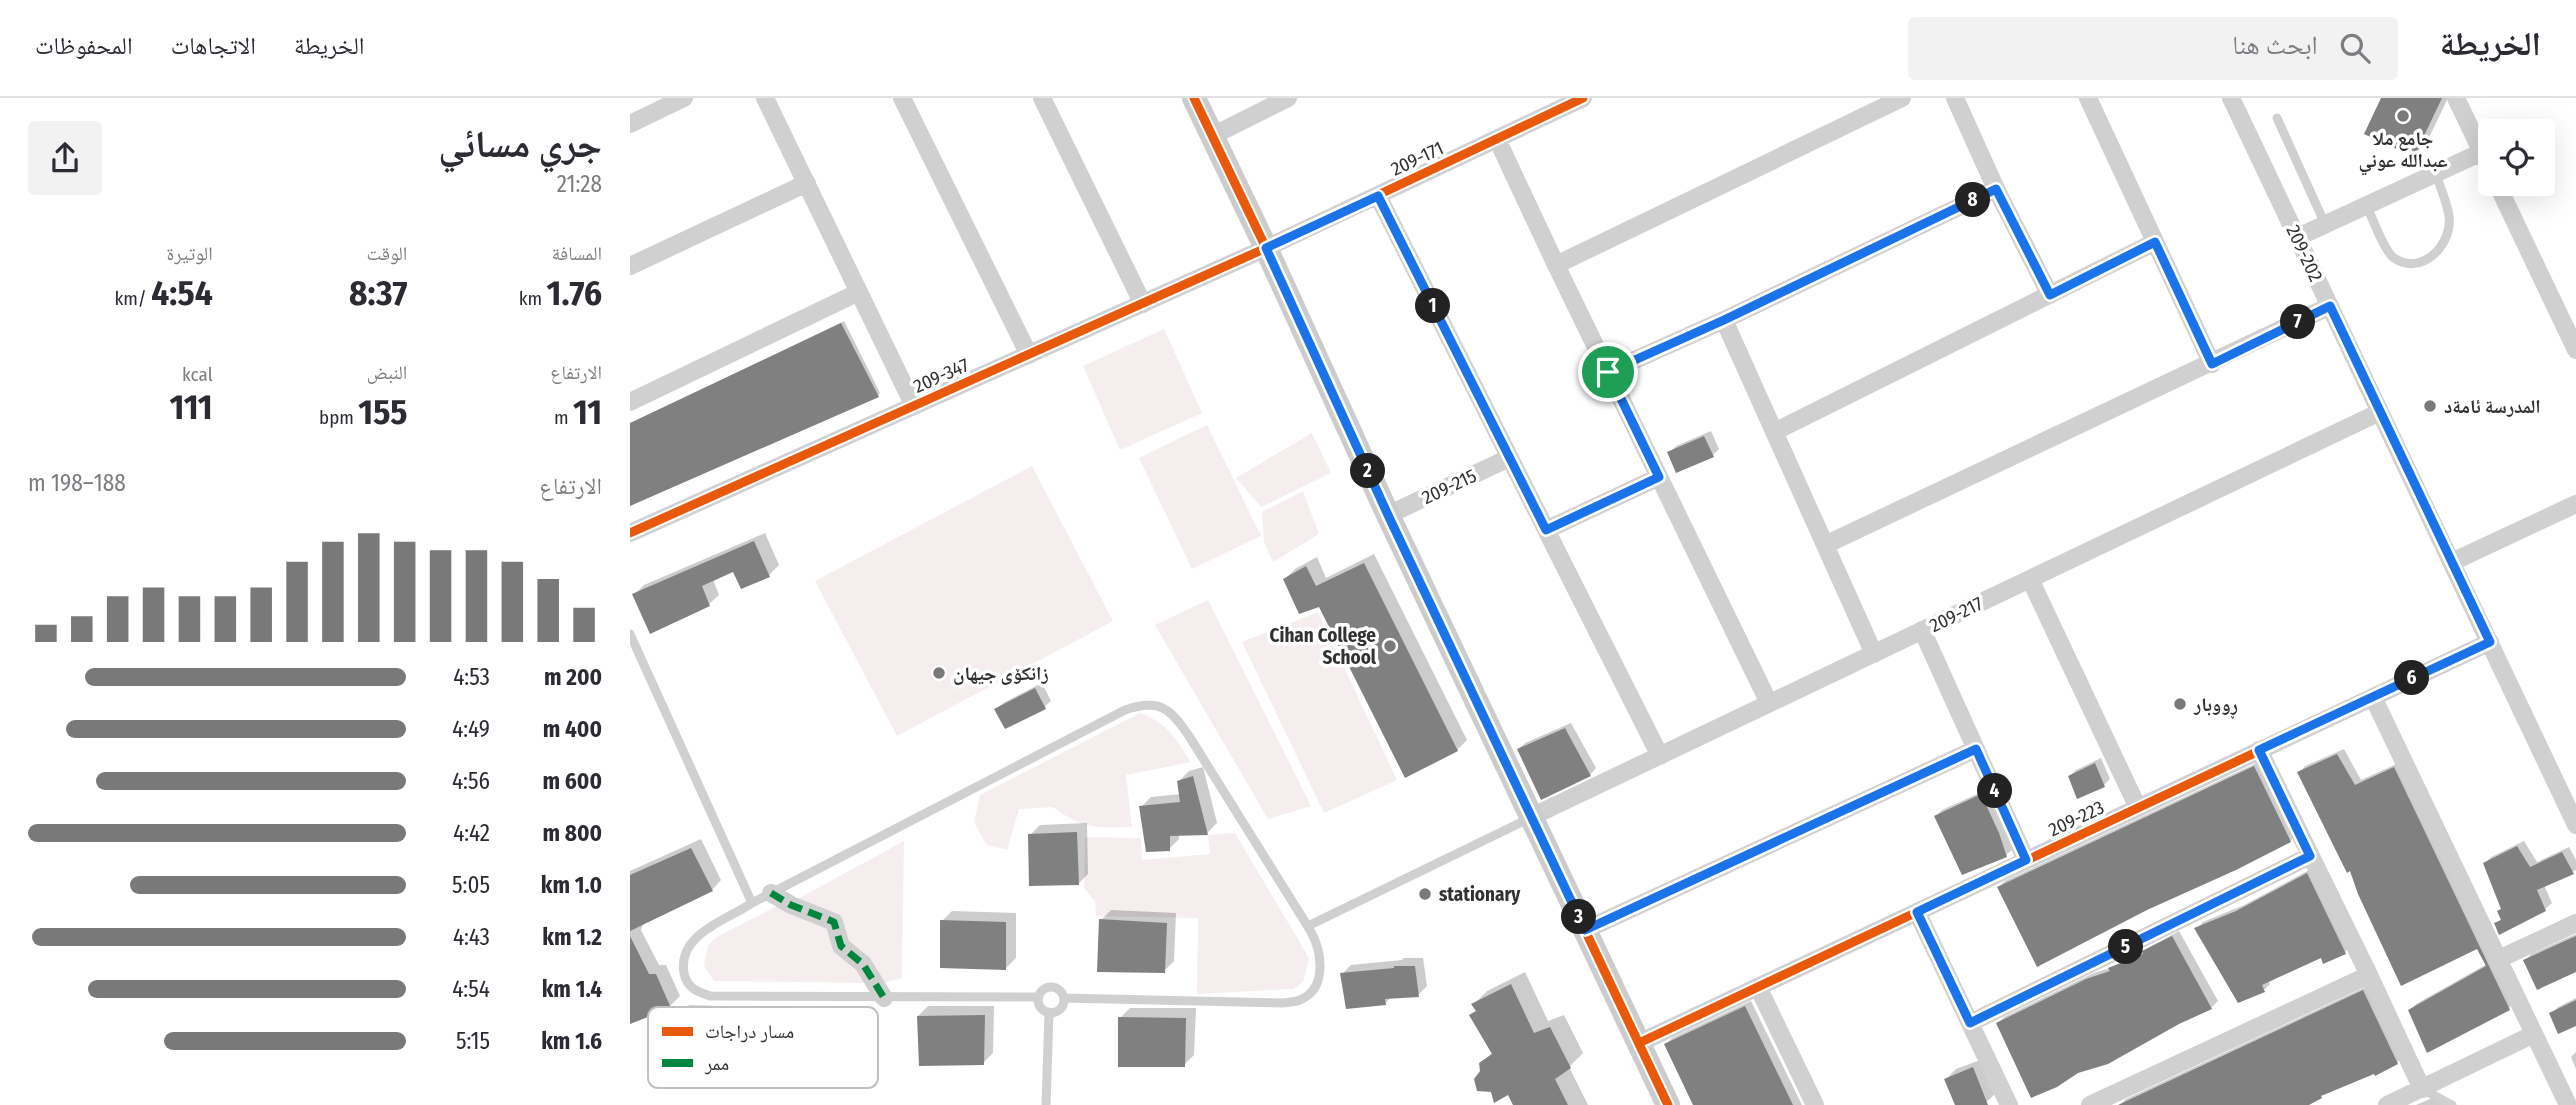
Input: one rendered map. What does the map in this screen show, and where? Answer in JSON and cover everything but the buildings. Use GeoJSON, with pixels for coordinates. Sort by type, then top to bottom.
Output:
{"type":"FeatureCollection","features":[{"type":"Feature","properties":{"kind":"street"},"geometry":{"type":"LineString","coordinates":[[630,124],[660,103],[684,98]]}},
{"type":"Feature","properties":{"kind":"street"},"geometry":{"type":"LineString","coordinates":[[765,98],[914,406]]}},
{"type":"Feature","properties":{"kind":"street"},"geometry":{"type":"LineString","coordinates":[[902,98],[1029,355]]}},
{"type":"Feature","properties":{"kind":"street"},"geometry":{"type":"LineString","coordinates":[[1042,98],[1143,304]]}},
{"type":"Feature","properties":{"kind":"street"},"geometry":{"type":"LineString","coordinates":[[1194,98],[1668,1105]]}},
{"type":"Feature","properties":{"kind":"street"},"geometry":{"type":"LineString","coordinates":[[1212,136],[1288,98]]}},
{"type":"Feature","properties":{"kind":"street","name":"209-171"},"geometry":{"type":"LineString","coordinates":[[1266,248],[1583,98]]}},
{"type":"Feature","properties":{"kind":"street"},"geometry":{"type":"LineString","coordinates":[[1556,265],[1902,98]]}},
{"type":"Feature","properties":{"kind":"street"},"geometry":{"type":"LineString","coordinates":[[1955,98],[1996,189],[2050,295]]}},
{"type":"Feature","properties":{"kind":"street"},"geometry":{"type":"LineString","coordinates":[[2088,98],[2212,364]]}},
{"type":"Feature","properties":{"kind":"street","name":"209-202"},"geometry":{"type":"LineString","coordinates":[[2231,98],[2576,825]]}},
{"type":"Feature","properties":{"kind":"street"},"geometry":{"type":"LineString","coordinates":[[2456,98],[2478,144]]}},
{"type":"Feature","properties":{"kind":"street"},"geometry":{"type":"LineString","coordinates":[[1497,139],[1769,703]]}},
{"type":"Feature","properties":{"kind":"street"},"geometry":{"type":"LineString","coordinates":[[2298,237],[2478,154]]}},
{"type":"Feature","properties":{"kind":"street"},"geometry":{"type":"LineString","coordinates":[[630,266],[807,183]]}},
{"type":"Feature","properties":{"kind":"street"},"geometry":{"type":"LineString","coordinates":[[1608,372],[1724,320],[1996,189]]}},
{"type":"Feature","properties":{"kind":"street"},"geometry":{"type":"LineString","coordinates":[[1378,196],[1660,756]]}},
{"type":"Feature","properties":{"kind":"street"},"geometry":{"type":"LineString","coordinates":[[2503,196],[2576,350]]}},
{"type":"Feature","properties":{"kind":"street"},"geometry":{"type":"LineString","coordinates":[[1774,432],[2155,242]]}},
{"type":"Feature","properties":{"kind":"street","name":"209-347"},"geometry":{"type":"LineString","coordinates":[[630,533],[1266,248]]}},
{"type":"Feature","properties":{"kind":"street"},"geometry":{"type":"LineString","coordinates":[[630,402],[859,292]]}},
{"type":"Feature","properties":{"kind":"street"},"geometry":{"type":"LineString","coordinates":[[1825,545],[2330,306]]}},
{"type":"Feature","properties":{"kind":"street"},"geometry":{"type":"LineString","coordinates":[[1724,320],[1874,654]]}},
{"type":"Feature","properties":{"kind":"street","name":"209-217"},"geometry":{"type":"LineString","coordinates":[[1531,817],[2380,412]]}},
{"type":"Feature","properties":{"kind":"street","name":"209-215"},"geometry":{"type":"LineString","coordinates":[[1388,515],[1509,458]]}},
{"type":"Feature","properties":{"kind":"street"},"geometry":{"type":"LineString","coordinates":[[1546,530],[1659,477]]}},
{"type":"Feature","properties":{"kind":"street"},"geometry":{"type":"LineString","coordinates":[[2452,562],[2576,504]]}},
{"type":"Feature","properties":{"kind":"street"},"geometry":{"type":"LineString","coordinates":[[2030,579],[2137,808]]}},
{"type":"Feature","properties":{"kind":"street"},"geometry":{"type":"LineString","coordinates":[[1922,630],[2026,860]]}},
{"type":"Feature","properties":{"kind":"street","name":"209-223"},"geometry":{"type":"LineString","coordinates":[[1639,1043],[2490,642]]}},
{"type":"Feature","properties":{"kind":"street"},"geometry":{"type":"LineString","coordinates":[[2373,697],[2568,1105]]}},
{"type":"Feature","properties":{"kind":"street"},"geometry":{"type":"LineString","coordinates":[[1585,930],[1976,749]]}},
{"type":"Feature","properties":{"kind":"street"},"geometry":{"type":"LineString","coordinates":[[2259,750],[2422,1088]]}},
{"type":"Feature","properties":{"kind":"street"},"geometry":{"type":"LineString","coordinates":[[1970,1023],[2310,856]]}},
{"type":"Feature","properties":{"kind":"street"},"geometry":{"type":"LineString","coordinates":[[771,893],[791,905],[834,922],[841,946],[863,964],[884,998]]}},
{"type":"Feature","properties":{"kind":"street"},"geometry":{"type":"LineString","coordinates":[[1917,912],[2009,1105]]}},
{"type":"Feature","properties":{"kind":"street"},"geometry":{"type":"LineString","coordinates":[[2498,959],[2576,923]]}},
{"type":"Feature","properties":{"kind":"street"},"geometry":{"type":"LineString","coordinates":[[2092,1105],[2369,975]]}},
{"type":"Feature","properties":{"kind":"street"},"geometry":{"type":"LineString","coordinates":[[1758,987],[1815,1105]]}},
{"type":"Feature","properties":{"kind":"street"},"geometry":{"type":"LineString","coordinates":[[2387,1105],[2534,1034]]}},
{"type":"Feature","properties":{"kind":"lane"},"geometry":{"type":"LineString","coordinates":[[2277,118],[2325,225]]}},
{"type":"Feature","properties":{"kind":"lane"},"geometry":{"type":"LineString","coordinates":[[2367,206],[2392,257],[2408,265],[2422,263],[2442,247],[2447,236],[2449,217],[2436,174]]}},
{"type":"Feature","properties":{"kind":"lane"},"geometry":{"type":"LineString","coordinates":[[630,634],[752,903]]}},
{"type":"Feature","properties":{"kind":"lane"},"geometry":{"type":"LineString","coordinates":[[1039,997],[710,996],[693,990],[686,981],[683,967],[685,954],[702,932],[752,903],[1125,710],[1151,704],[1170,711],[1184,728],[1308,926],[1317,945],[1321,971],[1310,992],[1300,1000],[1283,1003],[1064,998]]}},
{"type":"Feature","properties":{"kind":"lane"},"geometry":{"type":"LineString","coordinates":[[1308,926],[1531,817]]}},
{"type":"Feature","properties":{"kind":"lane"},"geometry":{"type":"LineString","coordinates":[[1052,987],[1060,990],[1064,998],[1060,1009],[1049,1012],[1042,1008],[1039,997],[1044,990],[1052,987]]}},
{"type":"Feature","properties":{"kind":"lane"},"geometry":{"type":"LineString","coordinates":[[1046,1105],[1049,1012]]}},
{"type":"Feature","properties":{"kind":"lane"},"geometry":{"type":"LineString","coordinates":[[2422,1088],[2452,1105]]}},
{"type":"Feature","properties":{"kind":"shaded area"},"geometry":{"type":"Polygon","coordinates":[[[1164,329],[1202,413],[1120,450],[1083,366],[1164,329]]]}},
{"type":"Feature","properties":{"kind":"shaded area"},"geometry":{"type":"Polygon","coordinates":[[[1207,425],[1261,536],[1192,569],[1139,458],[1207,425]]]}},
{"type":"Feature","properties":{"kind":"shaded area"},"geometry":{"type":"Polygon","coordinates":[[[1312,433],[1331,473],[1261,507],[1236,478],[1312,433]]]}},
{"type":"Feature","properties":{"kind":"shaded area"},"geometry":{"type":"Polygon","coordinates":[[[1032,466],[1113,621],[897,736],[815,581],[1032,466]]]}},
{"type":"Feature","properties":{"kind":"shaded area"},"geometry":{"type":"Polygon","coordinates":[[[1303,491],[1319,534],[1273,562],[1264,542],[1262,512],[1303,491]]]}},
{"type":"Feature","properties":{"kind":"shaded area"},"geometry":{"type":"Polygon","coordinates":[[[1208,600],[1311,806],[1268,819],[1155,625],[1208,600]]]}},
{"type":"Feature","properties":{"kind":"shaded area"},"geometry":{"type":"Polygon","coordinates":[[[1318,612],[1397,780],[1324,813],[1242,642],[1318,612]]]}},
{"type":"Feature","properties":{"kind":"shaded area"},"geometry":{"type":"Polygon","coordinates":[[[1140,713],[1165,727],[1191,762],[1126,775],[1132,827],[1090,826],[1073,820],[1053,807],[1019,809],[1007,850],[986,844],[974,822],[980,795],[1140,713]]]}},
{"type":"Feature","properties":{"kind":"shaded area"},"geometry":{"type":"Polygon","coordinates":[[[1235,833],[1309,958],[1303,982],[1293,989],[1197,994],[1198,918],[1096,916],[1095,901],[1084,888],[1085,837],[1141,838],[1142,860],[1210,854],[1208,835],[1235,833]]]}},
{"type":"Feature","properties":{"kind":"shaded area"},"geometry":{"type":"Polygon","coordinates":[[[904,841],[902,978],[880,984],[845,945],[840,921],[794,901],[904,841]]]}},
{"type":"Feature","properties":{"kind":"shaded area"},"geometry":{"type":"Polygon","coordinates":[[[779,905],[830,925],[871,983],[714,981],[704,966],[708,945],[717,937],[779,905]]]}},
{"type":"Feature","properties":{"kind":"marked path"},"geometry":{"type":"LineString","coordinates":[[771,893],[791,905],[834,922],[841,946],[863,964],[884,998]]}},
{"type":"Feature","properties":{"kind":"cycle path"},"geometry":{"type":"LineString","coordinates":[[1194,98],[1668,1105]]}},
{"type":"Feature","properties":{"kind":"cycle path"},"geometry":{"type":"LineString","coordinates":[[630,533],[1266,248],[1583,98]]}},
{"type":"Feature","properties":{"kind":"cycle path"},"geometry":{"type":"LineString","coordinates":[[1639,1043],[2490,642]]}},
{"type":"Feature","properties":{"kind":"place","name":"جامع ملا عبدالله عوني"},"geometry":{"type":"Point","coordinates":[2403,116]}},
{"type":"Feature","properties":{"kind":"place","name":"المدرسة ئامةد"},"geometry":{"type":"Point","coordinates":[2430,406]}},
{"type":"Feature","properties":{"kind":"place","name":"Cihan College School"},"geometry":{"type":"Point","coordinates":[1390,646]}},
{"type":"Feature","properties":{"kind":"place","name":"زانکۆی جیھان"},"geometry":{"type":"Point","coordinates":[939,673]}},
{"type":"Feature","properties":{"kind":"place","name":"ڕووبار"},"geometry":{"type":"Point","coordinates":[2180,704]}},
{"type":"Feature","properties":{"kind":"place","name":"stationary"},"geometry":{"type":"Point","coordinates":[1425,894]}},
{"type":"Feature","properties":{"kind":"route"},"geometry":{"type":"LineString","coordinates":[[1996,189],[2050,295],[2155,242],[2212,364],[2330,306],[2490,642],[2259,750],[2310,856],[1970,1023],[1917,912],[2026,860],[1976,749],[1585,930],[1388,515],[1266,248],[1378,196],[1546,530],[1659,477],[1608,372],[1724,320],[1996,189]]}}]}
